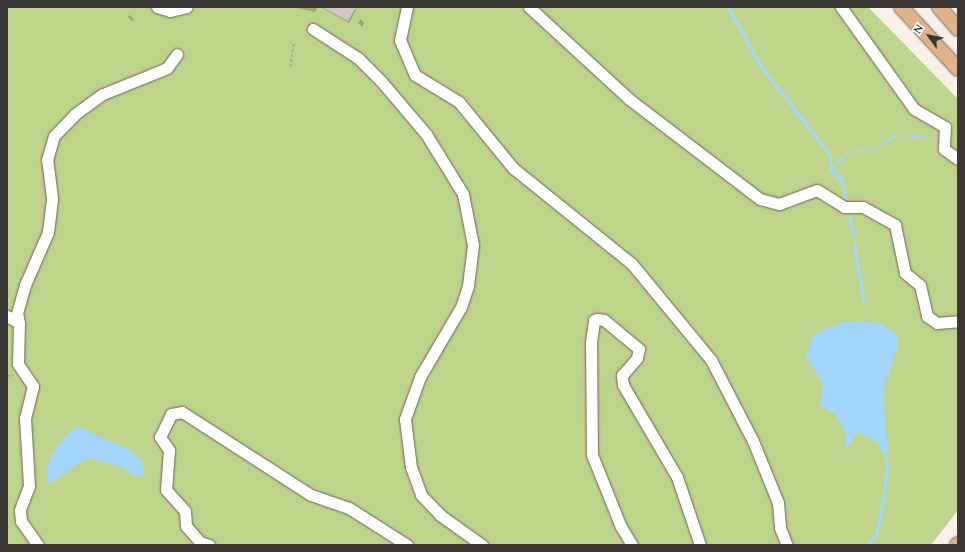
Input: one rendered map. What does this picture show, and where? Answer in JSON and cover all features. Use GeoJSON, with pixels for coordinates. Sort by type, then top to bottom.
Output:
{"type":"FeatureCollection","features":[{"type":"Feature","properties":{"kind":"main road"},"geometry":{"type":"LineString","coordinates":[[901,7],[958,69]]}},
{"type":"Feature","properties":{"kind":"main road"},"geometry":{"type":"LineString","coordinates":[[939,7],[958,29]]}},
{"type":"Feature","properties":{"kind":"lane"},"geometry":{"type":"LineString","coordinates":[[157,7],[170,11],[187,7]]}},
{"type":"Feature","properties":{"kind":"lane"},"geometry":{"type":"LineString","coordinates":[[407,7],[400,40],[415,75],[459,102],[513,168],[632,264],[711,360],[753,441],[778,503],[780,528],[786,545]]}},
{"type":"Feature","properties":{"kind":"lane"},"geometry":{"type":"LineString","coordinates":[[529,7],[630,99],[760,199],[779,204],[817,190],[844,207],[863,207],[895,224],[905,273],[920,285],[927,316],[938,322],[958,322]]}},
{"type":"Feature","properties":{"kind":"lane"},"geometry":{"type":"LineString","coordinates":[[841,7],[914,108],[945,127],[944,148],[958,159]]}},
{"type":"Feature","properties":{"kind":"lane"},"geometry":{"type":"LineString","coordinates":[[313,29],[358,58],[381,81],[426,134],[462,194],[473,245],[468,286],[461,308],[420,377],[405,419],[411,467],[421,495],[440,515],[482,545]]}},
{"type":"Feature","properties":{"kind":"lane"},"geometry":{"type":"LineString","coordinates":[[38,545],[22,521],[20,510],[29,486],[25,418],[33,386],[24,378],[18,364],[18,313],[25,285],[48,232],[52,198],[47,160],[54,136],[75,114],[103,94],[167,68],[177,54]]}},
{"type":"Feature","properties":{"kind":"lane"},"geometry":{"type":"LineString","coordinates":[[7,316],[19,323]]}},
{"type":"Feature","properties":{"kind":"lane"},"geometry":{"type":"LineString","coordinates":[[632,545],[621,527],[592,454],[591,342],[594,320],[598,319],[604,320],[618,335],[639,349],[637,358],[622,374],[623,385],[676,477],[700,545]]}},
{"type":"Feature","properties":{"kind":"lane"},"geometry":{"type":"LineString","coordinates":[[209,545],[200,542],[186,526],[185,511],[166,490],[169,450],[160,437],[171,414],[182,412],[311,494],[349,508],[407,545]]}},
{"type":"Feature","properties":{"kind":"path"},"geometry":{"type":"LineString","coordinates":[[290,67],[294,42]]}},
{"type":"Feature","properties":{"kind":"green space"},"geometry":{"type":"Polygon","coordinates":[[[7,7],[868,7],[958,99],[958,510],[931,545],[7,545],[7,7]]]}},
{"type":"Feature","properties":{"kind":"water"},"geometry":{"type":"Polygon","coordinates":[[[893,136],[897,136],[882,147],[847,154],[841,161],[833,165],[843,179],[846,199],[842,180],[832,165],[847,153],[881,146],[893,136]]]}},
{"type":"Feature","properties":{"kind":"water"},"geometry":{"type":"Polygon","coordinates":[[[897,136],[921,136],[939,139],[897,136]]]}},
{"type":"Feature","properties":{"kind":"water"},"geometry":{"type":"Polygon","coordinates":[[[859,321],[879,323],[898,335],[898,347],[883,392],[888,451],[881,451],[879,443],[857,432],[845,452],[845,433],[836,415],[820,405],[823,384],[806,357],[813,335],[843,322],[859,321]]]}},
{"type":"Feature","properties":{"kind":"water"},"geometry":{"type":"Polygon","coordinates":[[[79,427],[132,451],[144,463],[144,475],[134,476],[122,467],[88,458],[49,484],[46,471],[53,452],[69,432],[79,427]]]}},
{"type":"Feature","properties":{"kind":"building"},"geometry":{"type":"Polygon","coordinates":[[[322,7],[356,7],[348,21],[322,7]]]}},
{"type":"Feature","properties":{"kind":"waterway"},"geometry":{"type":"LineString","coordinates":[[728,7],[762,68],[830,155],[830,168],[843,184],[846,200]]}},
{"type":"Feature","properties":{"kind":"waterway"},"geometry":{"type":"LineString","coordinates":[[850,217],[853,233]]}},
{"type":"Feature","properties":{"kind":"waterway"},"geometry":{"type":"LineString","coordinates":[[854,242],[863,300]]}},
{"type":"Feature","properties":{"kind":"waterway"},"geometry":{"type":"LineString","coordinates":[[864,328],[866,322]]}},
{"type":"Feature","properties":{"kind":"waterway"},"geometry":{"type":"LineString","coordinates":[[867,545],[876,535],[883,502],[887,466],[884,449]]}}]}
